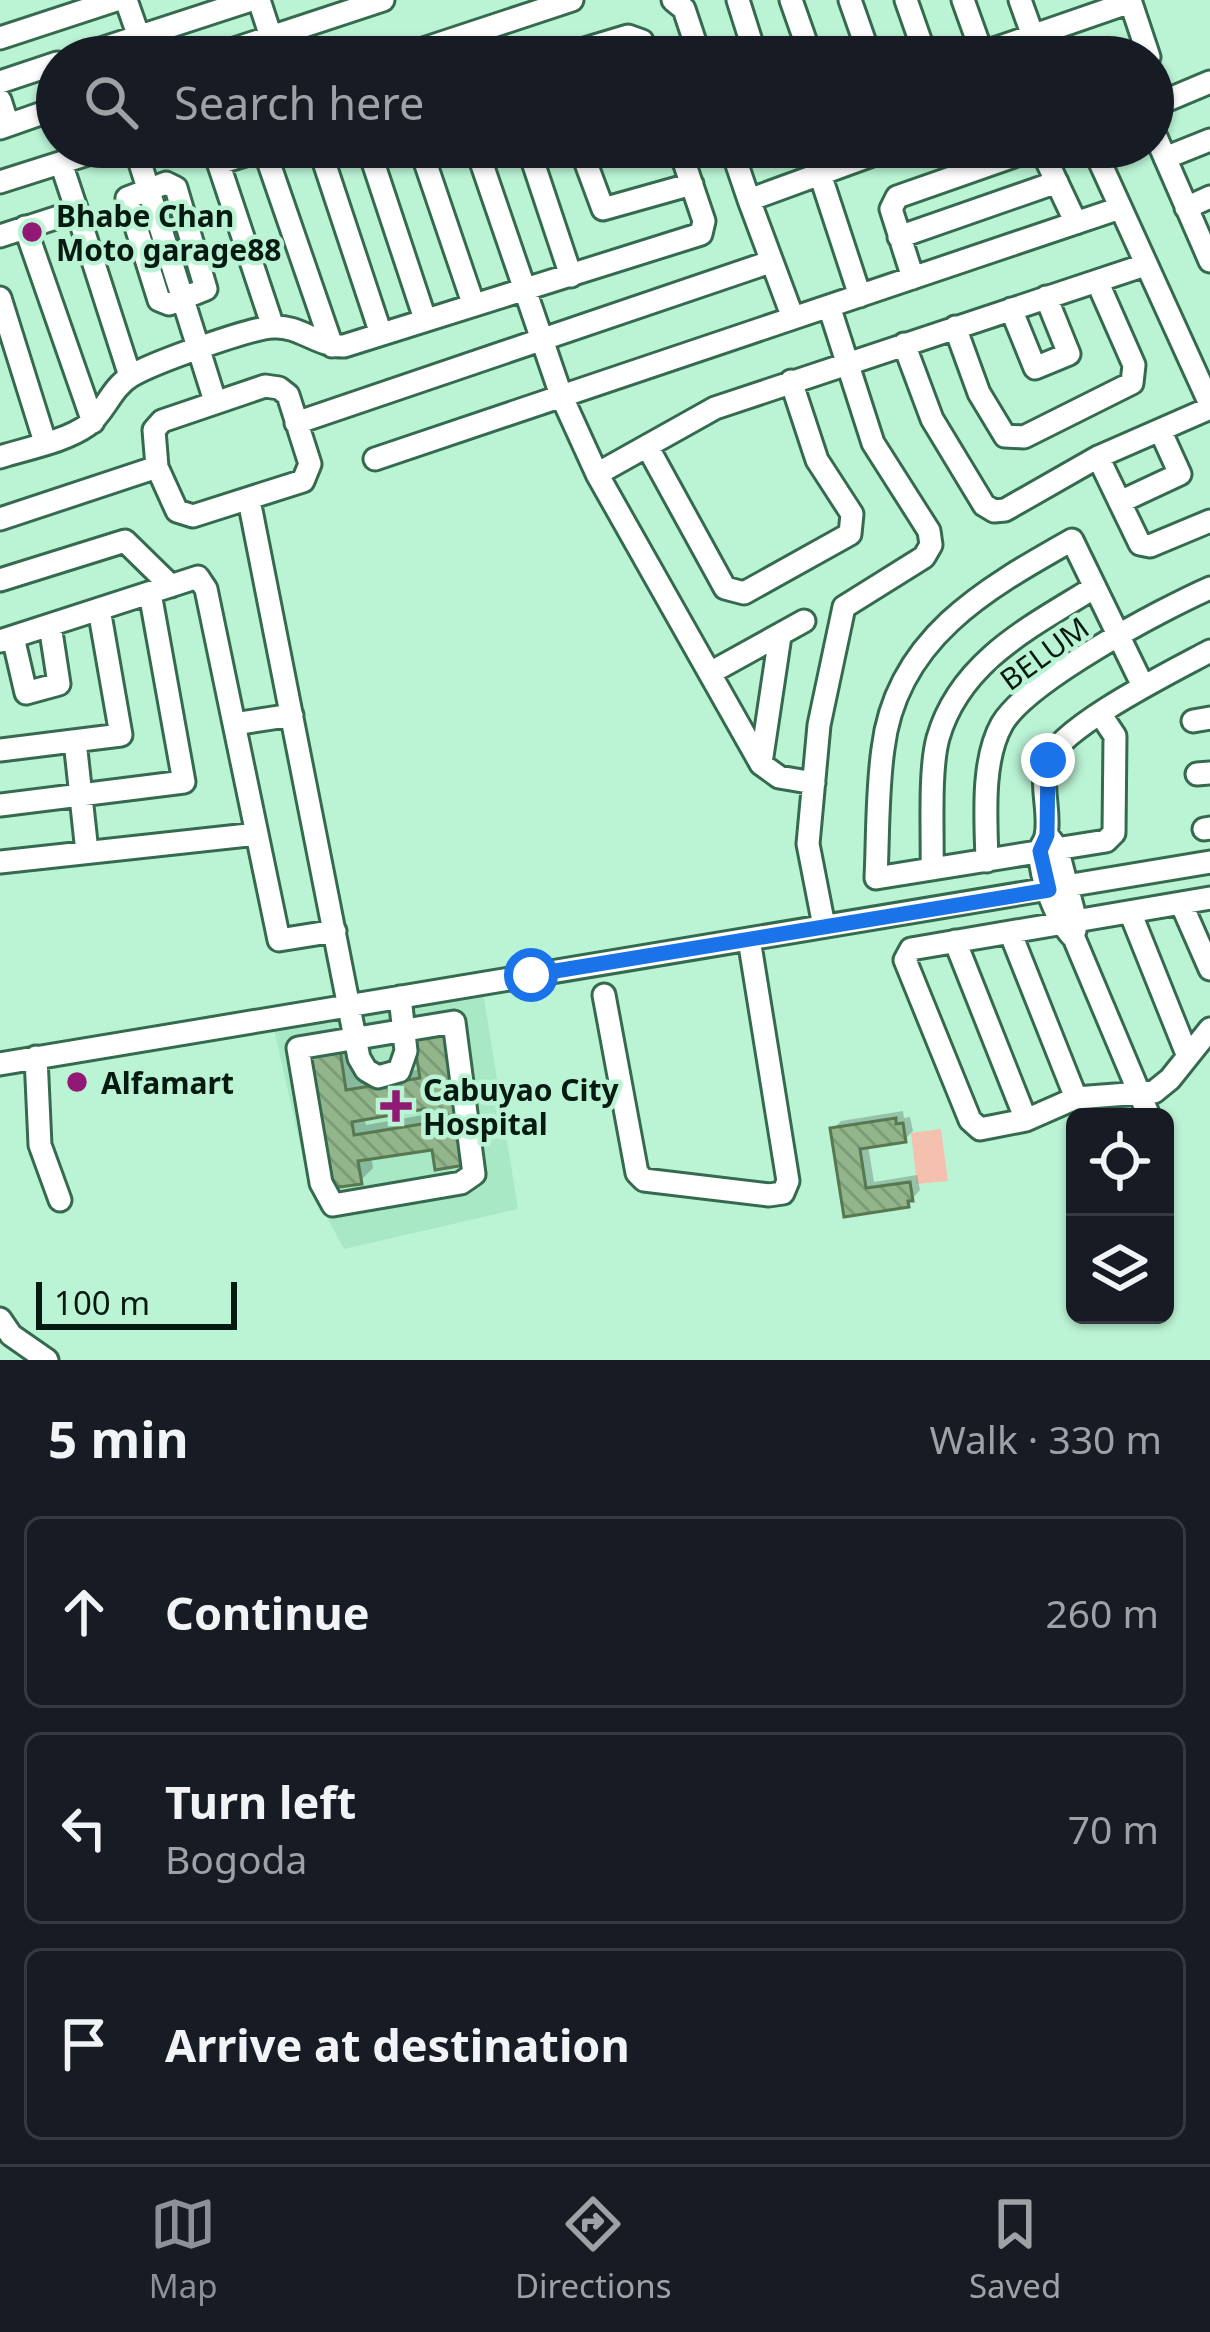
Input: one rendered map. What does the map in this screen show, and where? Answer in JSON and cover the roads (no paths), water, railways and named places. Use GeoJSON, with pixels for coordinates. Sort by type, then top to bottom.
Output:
{"type":"FeatureCollection","features":[{"type":"Feature","properties":{"kind":"street"},"geometry":{"type":"LineString","coordinates":[[0,38],[116,0]]}},
{"type":"Feature","properties":{"kind":"street"},"geometry":{"type":"LineString","coordinates":[[126,0],[139,36]]}},
{"type":"Feature","properties":{"kind":"street"},"geometry":{"type":"LineString","coordinates":[[167,36],[255,0],[271,36]]}},
{"type":"Feature","properties":{"kind":"street"},"geometry":{"type":"LineString","coordinates":[[274,36],[383,0]]}},
{"type":"Feature","properties":{"kind":"street"},"geometry":{"type":"LineString","coordinates":[[479,36],[572,0]]}},
{"type":"Feature","properties":{"kind":"street"},"geometry":{"type":"LineString","coordinates":[[673,0],[684,9],[693,36]]}},
{"type":"Feature","properties":{"kind":"street"},"geometry":{"type":"LineString","coordinates":[[738,0],[749,36]]}},
{"type":"Feature","properties":{"kind":"street"},"geometry":{"type":"LineString","coordinates":[[791,0],[804,36]]}},
{"type":"Feature","properties":{"kind":"street"},"geometry":{"type":"LineString","coordinates":[[850,0],[863,36]]}},
{"type":"Feature","properties":{"kind":"street"},"geometry":{"type":"LineString","coordinates":[[906,0],[919,36]]}},
{"type":"Feature","properties":{"kind":"street"},"geometry":{"type":"LineString","coordinates":[[963,0],[972,36]]}},
{"type":"Feature","properties":{"kind":"street"},"geometry":{"type":"LineString","coordinates":[[1021,0],[1033,35],[1130,1],[1142,36]]}},
{"type":"Feature","properties":{"kind":"street"},"geometry":{"type":"LineString","coordinates":[[0,82],[36,70]]}},
{"type":"Feature","properties":{"kind":"street"},"geometry":{"type":"LineString","coordinates":[[1174,97],[1210,82]]}},
{"type":"Feature","properties":{"kind":"street"},"geometry":{"type":"LineString","coordinates":[[0,100],[4,126],[36,115]]}},
{"type":"Feature","properties":{"kind":"street"},"geometry":{"type":"LineString","coordinates":[[1174,154],[1210,140]]}},
{"type":"Feature","properties":{"kind":"street"},"geometry":{"type":"LineString","coordinates":[[0,182],[45,168]]}},
{"type":"Feature","properties":{"kind":"street"},"geometry":{"type":"LineString","coordinates":[[63,168],[130,376]]}},
{"type":"Feature","properties":{"kind":"street"},"geometry":{"type":"LineString","coordinates":[[142,168],[148,188]]}},
{"type":"Feature","properties":{"kind":"street"},"geometry":{"type":"LineString","coordinates":[[220,168],[273,327]]}},
{"type":"Feature","properties":{"kind":"street"},"geometry":{"type":"LineString","coordinates":[[274,168],[332,346]]}},
{"type":"Feature","properties":{"kind":"street"},"geometry":{"type":"LineString","coordinates":[[326,168],[381,334]]}},
{"type":"Feature","properties":{"kind":"street"},"geometry":{"type":"LineString","coordinates":[[375,168],[425,319]]}},
{"type":"Feature","properties":{"kind":"street"},"geometry":{"type":"LineString","coordinates":[[428,168],[473,303]]}},
{"type":"Feature","properties":{"kind":"street"},"geometry":{"type":"LineString","coordinates":[[483,168],[561,395],[597,474],[761,764],[779,777],[814,783]]}},
{"type":"Feature","properties":{"kind":"street"},"geometry":{"type":"LineString","coordinates":[[535,168],[571,276]]}},
{"type":"Feature","properties":{"kind":"street"},"geometry":{"type":"LineString","coordinates":[[587,168],[603,209],[692,184]]}},
{"type":"Feature","properties":{"kind":"street"},"geometry":{"type":"LineString","coordinates":[[0,457],[93,422],[110,395],[130,376],[199,349],[273,327],[298,331],[332,346],[701,234],[704,221],[686,168]]}},
{"type":"Feature","properties":{"kind":"street"},"geometry":{"type":"LineString","coordinates":[[738,168],[793,318]]}},
{"type":"Feature","properties":{"kind":"street"},"geometry":{"type":"LineString","coordinates":[[749,200],[836,168]]}},
{"type":"Feature","properties":{"kind":"street"},"geometry":{"type":"LineString","coordinates":[[913,278],[891,209],[898,197],[980,168]]}},
{"type":"Feature","properties":{"kind":"street"},"geometry":{"type":"LineString","coordinates":[[1050,168],[1076,224]]}},
{"type":"Feature","properties":{"kind":"street"},"geometry":{"type":"LineString","coordinates":[[904,344],[932,419],[984,505],[994,511],[1005,510],[1098,458],[1210,406],[1102,168]]}},
{"type":"Feature","properties":{"kind":"street"},"geometry":{"type":"LineString","coordinates":[[1169,168],[1209,258]]}},
{"type":"Feature","properties":{"kind":"street"},"geometry":{"type":"LineString","coordinates":[[820,174],[860,296]]}},
{"type":"Feature","properties":{"kind":"street"},"geometry":{"type":"LineString","coordinates":[[898,237],[1057,182]]}},
{"type":"Feature","properties":{"kind":"street"},"geometry":{"type":"LineString","coordinates":[[166,183],[176,188],[206,282],[202,294],[169,304],[159,300],[127,203],[130,194],[148,188],[166,183]]}},
{"type":"Feature","properties":{"kind":"street"},"geometry":{"type":"LineString","coordinates":[[1186,208],[1210,197]]}},
{"type":"Feature","properties":{"kind":"street"},"geometry":{"type":"LineString","coordinates":[[375,459],[1120,208]]}},
{"type":"Feature","properties":{"kind":"street"},"geometry":{"type":"LineString","coordinates":[[0,236],[77,211]]}},
{"type":"Feature","properties":{"kind":"street"},"geometry":{"type":"LineString","coordinates":[[26,227],[93,422]]}},
{"type":"Feature","properties":{"kind":"street"},"geometry":{"type":"LineString","coordinates":[[296,423],[770,262]]}},
{"type":"Feature","properties":{"kind":"street"},"geometry":{"type":"LineString","coordinates":[[597,474],[715,408],[1145,265]]}},
{"type":"Feature","properties":{"kind":"street"},"geometry":{"type":"LineString","coordinates":[[955,327],[979,393],[1005,436],[1024,437],[1132,383],[1134,365],[1097,281]]}},
{"type":"Feature","properties":{"kind":"street"},"geometry":{"type":"LineString","coordinates":[[1010,309],[1035,368],[1070,354],[1046,297]]}},
{"type":"Feature","properties":{"kind":"street"},"geometry":{"type":"LineString","coordinates":[[0,298],[45,442]]}},
{"type":"Feature","properties":{"kind":"street"},"geometry":{"type":"LineString","coordinates":[[183,300],[214,401]]}},
{"type":"Feature","properties":{"kind":"street"},"geometry":{"type":"LineString","coordinates":[[824,926],[808,844],[819,725],[844,607],[924,557],[931,545],[929,531],[873,443],[829,306]]}},
{"type":"Feature","properties":{"kind":"street"},"geometry":{"type":"LineString","coordinates":[[647,446],[725,588],[744,593],[850,534],[854,524],[818,460],[791,381]]}},
{"type":"Feature","properties":{"kind":"street"},"geometry":{"type":"LineString","coordinates":[[265,386],[288,395],[296,423],[310,464],[302,481],[193,516],[177,511],[158,467],[154,430],[162,421],[265,386]]}},
{"type":"Feature","properties":{"kind":"street"},"geometry":{"type":"LineString","coordinates":[[1120,502],[1180,473],[1160,430]]}},
{"type":"Feature","properties":{"kind":"street"},"geometry":{"type":"LineString","coordinates":[[1098,458],[1140,544],[1150,546],[1210,521]]}},
{"type":"Feature","properties":{"kind":"street"},"geometry":{"type":"LineString","coordinates":[[0,519],[158,467]]}},
{"type":"Feature","properties":{"kind":"street"},"geometry":{"type":"LineString","coordinates":[[249,500],[355,1038],[366,1070],[386,1077],[403,1065],[400,997]]}},
{"type":"Feature","properties":{"kind":"street"},"geometry":{"type":"LineString","coordinates":[[1101,715],[1115,736],[1114,833],[1106,841],[1048,845],[987,861],[876,878],[883,745],[898,692],[926,644],[970,600],[1072,539],[1143,686]]}},
{"type":"Feature","properties":{"kind":"street"},"geometry":{"type":"LineString","coordinates":[[0,580],[125,541],[161,590],[184,782],[0,805]]}},
{"type":"Feature","properties":{"kind":"street"},"geometry":{"type":"LineString","coordinates":[[50,625],[59,684],[26,693],[7,639],[99,609],[161,590],[199,577],[206,589],[279,940],[334,931]]}},
{"type":"Feature","properties":{"kind":"street"},"geometry":{"type":"LineString","coordinates":[[932,869],[937,740],[961,686],[1002,644],[1095,587]]}},
{"type":"Feature","properties":{"kind":"street","name":"BELUM"},"geometry":{"type":"LineString","coordinates":[[987,861],[990,760],[1002,724],[1025,697],[1118,635],[1210,588]]}},
{"type":"Feature","properties":{"kind":"street"},"geometry":{"type":"LineString","coordinates":[[0,750],[121,735],[99,609]]}},
{"type":"Feature","properties":{"kind":"street"},"geometry":{"type":"LineString","coordinates":[[710,673],[804,621]]}},
{"type":"Feature","properties":{"kind":"street"},"geometry":{"type":"LineString","coordinates":[[761,764],[780,636]]}},
{"type":"Feature","properties":{"kind":"street"},"geometry":{"type":"LineString","coordinates":[[1144,1106],[1058,888],[1048,845],[1048,760],[1061,742],[1143,686],[1210,651]]}},
{"type":"Feature","properties":{"kind":"street"},"geometry":{"type":"LineString","coordinates":[[234,724],[292,715]]}},
{"type":"Feature","properties":{"kind":"street"},"geometry":{"type":"LineString","coordinates":[[74,741],[86,853]]}},
{"type":"Feature","properties":{"kind":"street"},"geometry":{"type":"LineString","coordinates":[[0,862],[257,834]]}},
{"type":"Feature","properties":{"kind":"street"},"geometry":{"type":"LineString","coordinates":[[0,1064],[1210,862]]}},
{"type":"Feature","properties":{"kind":"street"},"geometry":{"type":"LineString","coordinates":[[1144,1106],[1076,1098],[1026,1120],[980,1129],[970,1120],[905,960],[910,949],[1070,927],[1210,898]]}},
{"type":"Feature","properties":{"kind":"street"},"geometry":{"type":"LineString","coordinates":[[1181,903],[1210,969]]}},
{"type":"Feature","properties":{"kind":"street"},"geometry":{"type":"LineString","coordinates":[[1130,912],[1187,1054]]}},
{"type":"Feature","properties":{"kind":"street"},"geometry":{"type":"LineString","coordinates":[[1010,932],[1076,1098]]}},
{"type":"Feature","properties":{"kind":"street"},"geometry":{"type":"LineString","coordinates":[[604,994],[637,1173],[644,1180],[769,1196],[783,1193],[788,1181],[749,939]]}},
{"type":"Feature","properties":{"kind":"street"},"geometry":{"type":"LineString","coordinates":[[955,941],[1026,1120]]}},
{"type":"Feature","properties":{"kind":"street"},"geometry":{"type":"LineString","coordinates":[[454,1022],[474,1174],[461,1183],[333,1205],[321,1183],[298,1048],[403,1030],[454,1022]]}},
{"type":"Feature","properties":{"kind":"street"},"geometry":{"type":"LineString","coordinates":[[1144,1106],[1210,1029]]}},
{"type":"Feature","properties":{"kind":"street"},"geometry":{"type":"LineString","coordinates":[[36,1057],[40,1145],[60,1200]]}},
{"type":"Feature","properties":{"kind":"street"},"geometry":{"type":"LineString","coordinates":[[0,1319],[11,1335],[47,1360]]}},
{"type":"Feature","properties":{"kind":"place","name":"Bhabe Chan Moto garage88"},"geometry":{"type":"Point","coordinates":[32,232]}},
{"type":"Feature","properties":{"kind":"place","name":"Alfamart"},"geometry":{"type":"Point","coordinates":[77,1082]}},
{"type":"Feature","properties":{"kind":"place","name":"Cabuyao City Hospital"},"geometry":{"type":"Point","coordinates":[396,1106]}}]}
